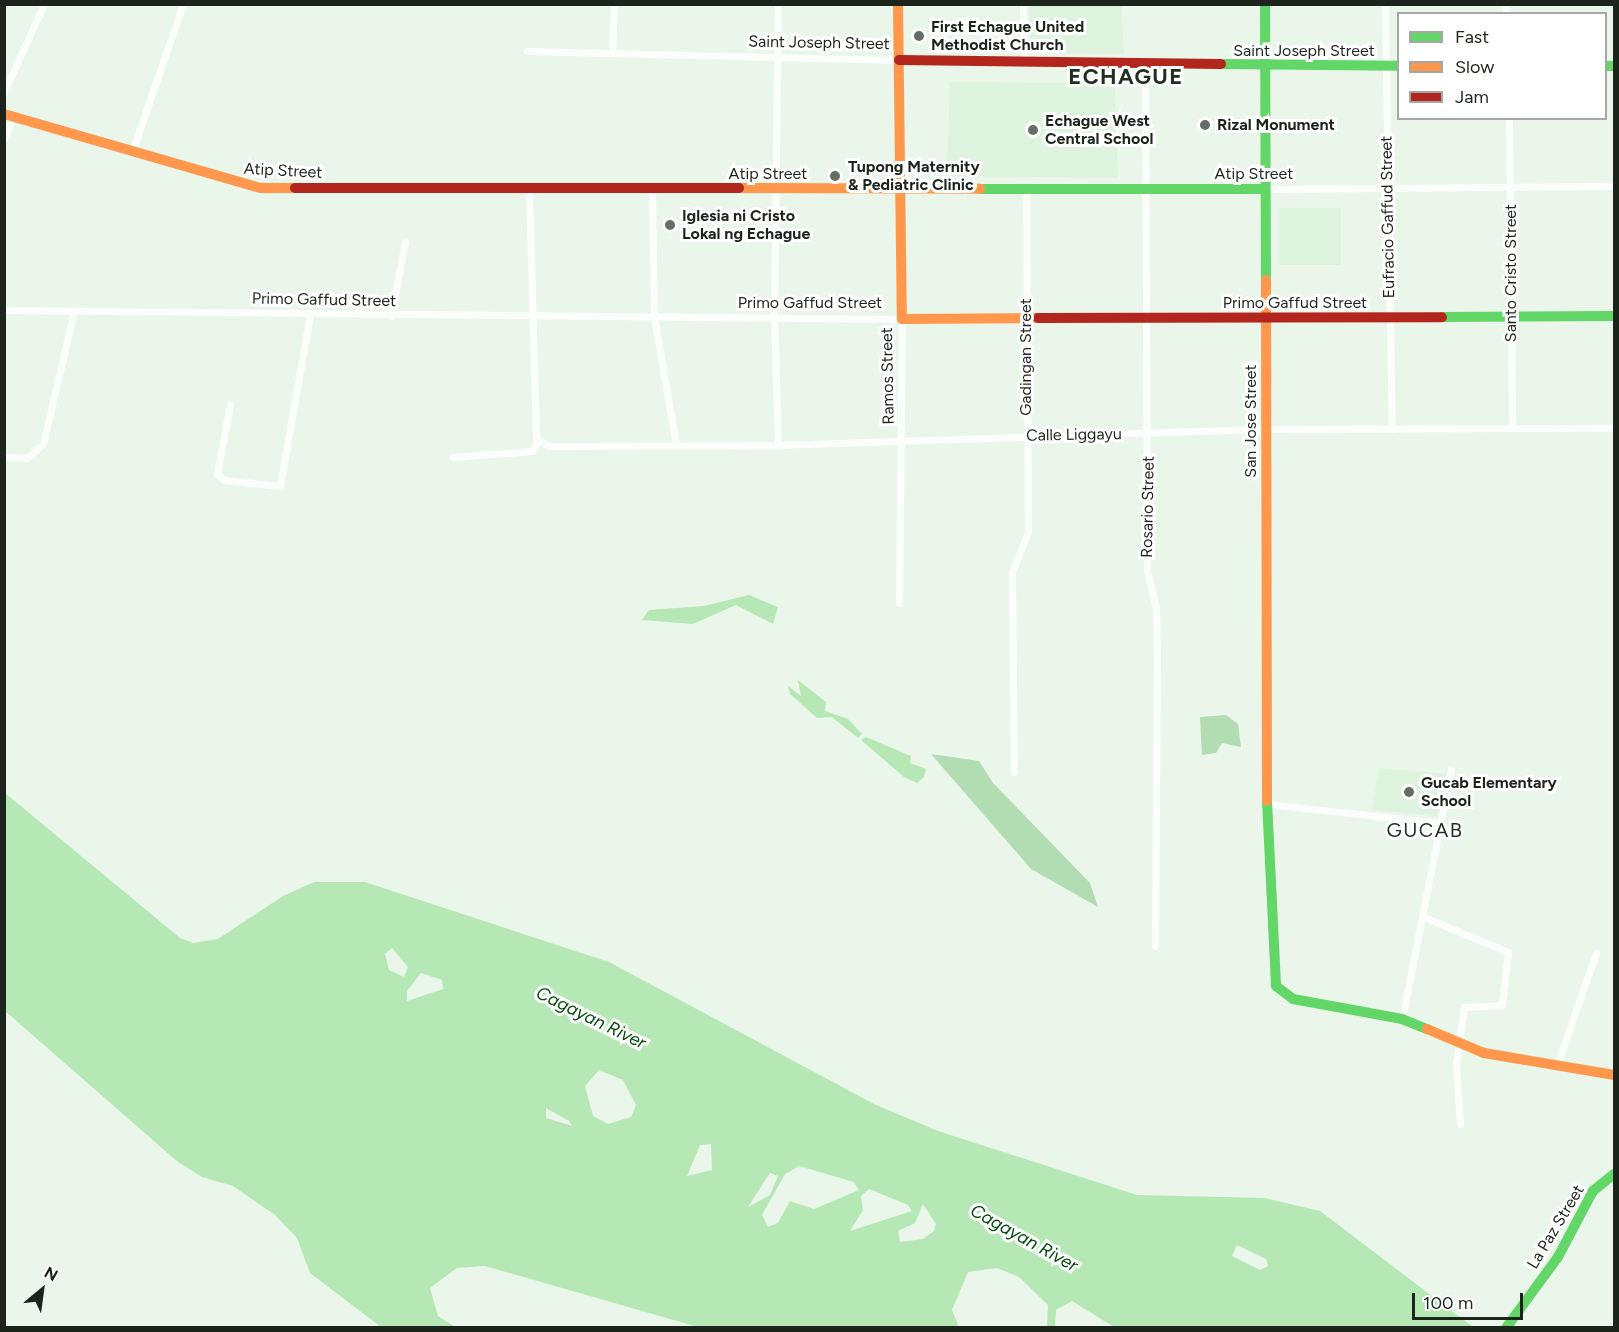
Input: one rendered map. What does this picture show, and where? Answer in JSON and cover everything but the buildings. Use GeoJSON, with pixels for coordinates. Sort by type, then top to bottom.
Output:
{"type":"FeatureCollection","features":[{"type":"Feature","properties":{"kind":"main road","name":"Ramos Street"},"geometry":{"type":"LineString","coordinates":[[898,4],[902,319]]}},
{"type":"Feature","properties":{"kind":"main road","name":"San Jose Street"},"geometry":{"type":"LineString","coordinates":[[1265,4],[1263,189],[1266,317],[1267,804],[1276,986],[1293,999],[1402,1019],[1484,1053],[1614,1075]]}},
{"type":"Feature","properties":{"kind":"main road","name":"Saint Joseph Street"},"geometry":{"type":"LineString","coordinates":[[899,60],[1146,66],[1397,66]]}},
{"type":"Feature","properties":{"kind":"main road","name":"Atip Street"},"geometry":{"type":"LineString","coordinates":[[9,115],[132,153],[261,188],[1263,189]]}},
{"type":"Feature","properties":{"kind":"main road","name":"Primo Gaffud Street"},"geometry":{"type":"LineString","coordinates":[[902,319],[1026,321],[1266,317],[1614,316]]}},
{"type":"Feature","properties":{"kind":"main road","name":"La Paz Street"},"geometry":{"type":"LineString","coordinates":[[1506,1328],[1558,1257],[1593,1191],[1614,1174]]}},
{"type":"Feature","properties":{"kind":"street"},"geometry":{"type":"LineString","coordinates":[[4,92],[44,4]]}},
{"type":"Feature","properties":{"kind":"street"},"geometry":{"type":"LineString","coordinates":[[132,153],[183,4]]}},
{"type":"Feature","properties":{"kind":"street"},"geometry":{"type":"LineString","coordinates":[[612,53],[614,4]]}},
{"type":"Feature","properties":{"kind":"street"},"geometry":{"type":"LineString","coordinates":[[778,4],[774,190],[774,318],[778,445]]}},
{"type":"Feature","properties":{"kind":"street"},"geometry":{"type":"LineString","coordinates":[[1023,4],[1024,63]]}},
{"type":"Feature","properties":{"kind":"street","name":"Eufracio Gaffud Street"},"geometry":{"type":"LineString","coordinates":[[1384,4],[1392,429]]}},
{"type":"Feature","properties":{"kind":"street","name":"Saint Joseph Street"},"geometry":{"type":"LineString","coordinates":[[526,51],[899,60]]}},
{"type":"Feature","properties":{"kind":"street","name":"Rosario Street"},"geometry":{"type":"LineString","coordinates":[[1146,66],[1148,580],[1156,625],[1155,946]]}},
{"type":"Feature","properties":{"kind":"street"},"geometry":{"type":"LineString","coordinates":[[4,139],[9,115]]}},
{"type":"Feature","properties":{"kind":"street","name":"Santo Cristo Street"},"geometry":{"type":"LineString","coordinates":[[1509,120],[1512,428]]}},
{"type":"Feature","properties":{"kind":"street","name":"Atip Street"},"geometry":{"type":"LineString","coordinates":[[1263,189],[1614,186]]}},
{"type":"Feature","properties":{"kind":"street"},"geometry":{"type":"LineString","coordinates":[[453,457],[532,451],[537,440],[529,189]]}},
{"type":"Feature","properties":{"kind":"street","name":"Gadingan Street"},"geometry":{"type":"LineString","coordinates":[[1014,772],[1012,572],[1028,532],[1026,189]]}},
{"type":"Feature","properties":{"kind":"street"},"geometry":{"type":"LineString","coordinates":[[652,190],[654,317],[676,445]]}},
{"type":"Feature","properties":{"kind":"street"},"geometry":{"type":"LineString","coordinates":[[391,316],[405,242]]}},
{"type":"Feature","properties":{"kind":"street","name":"Primo Gaffud Street"},"geometry":{"type":"LineString","coordinates":[[4,310],[534,318],[902,319]]}},
{"type":"Feature","properties":{"kind":"street"},"geometry":{"type":"LineString","coordinates":[[4,457],[27,458],[43,444],[74,311]]}},
{"type":"Feature","properties":{"kind":"street"},"geometry":{"type":"LineString","coordinates":[[230,404],[217,474],[224,480],[280,486],[310,314]]}},
{"type":"Feature","properties":{"kind":"street","name":"Ramos Street"},"geometry":{"type":"LineString","coordinates":[[899,603],[904,441],[902,319]]}},
{"type":"Feature","properties":{"kind":"street","name":"Calle Liggayu"},"geometry":{"type":"LineString","coordinates":[[537,440],[548,446],[778,445],[1265,429],[1614,428]]}},
{"type":"Feature","properties":{"kind":"street"},"geometry":{"type":"LineString","coordinates":[[1402,1019],[1424,917],[1451,770]]}},
{"type":"Feature","properties":{"kind":"street"},"geometry":{"type":"LineString","coordinates":[[1267,804],[1441,823]]}},
{"type":"Feature","properties":{"kind":"street"},"geometry":{"type":"LineString","coordinates":[[1424,917],[1508,952],[1503,1003],[1466,1005],[1457,1043],[1460,1124]]}},
{"type":"Feature","properties":{"kind":"street"},"geometry":{"type":"LineString","coordinates":[[1557,1065],[1596,953]]}},
{"type":"Feature","properties":{"kind":"shaded area"},"geometry":{"type":"Polygon","coordinates":[[[1029,5],[1121,5],[1124,54],[1031,53],[1029,5]]]}},
{"type":"Feature","properties":{"kind":"shaded area","name":"Echague West Central School"},"geometry":{"type":"Polygon","coordinates":[[[950,82],[1115,83],[1118,178],[947,176],[950,82]]]}},
{"type":"Feature","properties":{"kind":"shaded area"},"geometry":{"type":"Polygon","coordinates":[[[1279,208],[1341,208],[1341,265],[1279,265],[1279,208]]]}},
{"type":"Feature","properties":{"kind":"shaded area"},"geometry":{"type":"Polygon","coordinates":[[[1226,715],[1238,724],[1241,747],[1222,743],[1216,753],[1202,755],[1200,717],[1226,715]]]}},
{"type":"Feature","properties":{"kind":"shaded area"},"geometry":{"type":"Polygon","coordinates":[[[931,754],[979,761],[993,783],[1090,883],[1098,907],[1031,869],[931,754]]]}},
{"type":"Feature","properties":{"kind":"shaded area","name":"Gucab Elementary School"},"geometry":{"type":"Polygon","coordinates":[[[1379,768],[1446,774],[1437,816],[1372,810],[1379,768]]]}},
{"type":"Feature","properties":{"kind":"water"},"geometry":{"type":"Polygon","coordinates":[[[749,595],[778,607],[773,624],[736,605],[693,624],[642,620],[649,610],[704,606],[749,595]]]}},
{"type":"Feature","properties":{"kind":"water"},"geometry":{"type":"Polygon","coordinates":[[[798,680],[826,702],[825,711],[848,719],[862,734],[858,738],[832,717],[817,718],[790,694],[788,686],[801,696],[798,680]]]}},
{"type":"Feature","properties":{"kind":"water"},"geometry":{"type":"Polygon","coordinates":[[[866,737],[911,756],[910,763],[926,769],[924,777],[917,783],[904,777],[861,740],[866,737]]]}},
{"type":"Feature","properties":{"kind":"water","name":"Cagayan River"},"geometry":{"type":"Polygon","coordinates":[[[5,793],[180,938],[193,943],[218,939],[283,896],[314,882],[365,882],[609,962],[874,1104],[938,1131],[1137,1195],[1265,1198],[1320,1211],[1473,1327],[1114,1327],[1072,1301],[1056,1310],[1055,1327],[1047,1327],[1048,1305],[1019,1277],[997,1268],[968,1272],[952,1310],[959,1327],[698,1327],[485,1266],[457,1268],[430,1288],[438,1316],[455,1327],[381,1327],[310,1273],[297,1238],[275,1215],[233,1186],[202,1177],[178,1162],[5,1011],[5,793]],[[392,948],[385,954],[389,970],[404,977],[408,967],[392,948]],[[421,973],[407,991],[407,1001],[443,989],[442,980],[421,973]],[[599,1070],[585,1086],[593,1116],[608,1124],[631,1117],[636,1105],[623,1080],[599,1070]],[[546,1108],[546,1118],[572,1126],[569,1121],[546,1108]],[[711,1144],[700,1145],[687,1176],[712,1170],[711,1144]],[[799,1166],[785,1174],[762,1215],[768,1227],[778,1223],[790,1201],[814,1209],[859,1190],[854,1182],[799,1166]],[[770,1173],[748,1207],[770,1195],[778,1176],[770,1173]],[[869,1189],[861,1196],[863,1210],[850,1231],[912,1211],[908,1205],[869,1189]],[[923,1204],[915,1223],[898,1231],[900,1242],[923,1239],[934,1231],[936,1224],[923,1204]],[[1237,1245],[1232,1256],[1260,1270],[1268,1266],[1266,1259],[1237,1245]]]}},
{"type":"Feature","properties":{"kind":"traffic: fast"},"geometry":{"type":"LineString","coordinates":[[1265,4],[1266,280]]}},
{"type":"Feature","properties":{"kind":"traffic: fast"},"geometry":{"type":"LineString","coordinates":[[1221,64],[1397,66]]}},
{"type":"Feature","properties":{"kind":"traffic: fast"},"geometry":{"type":"LineString","coordinates":[[1607,66],[1614,66]]}},
{"type":"Feature","properties":{"kind":"traffic: fast"},"geometry":{"type":"LineString","coordinates":[[980,189],[1263,189]]}},
{"type":"Feature","properties":{"kind":"traffic: fast"},"geometry":{"type":"LineString","coordinates":[[1442,317],[1614,316]]}},
{"type":"Feature","properties":{"kind":"traffic: fast"},"geometry":{"type":"LineString","coordinates":[[1267,801],[1276,986],[1293,999],[1402,1019],[1427,1029]]}},
{"type":"Feature","properties":{"kind":"traffic: fast"},"geometry":{"type":"LineString","coordinates":[[1506,1328],[1558,1257],[1593,1191],[1614,1174]]}},
{"type":"Feature","properties":{"kind":"traffic: slow"},"geometry":{"type":"LineString","coordinates":[[898,4],[902,319],[1038,318]]}},
{"type":"Feature","properties":{"kind":"traffic: slow"},"geometry":{"type":"LineString","coordinates":[[4,114],[261,188],[295,188]]}},
{"type":"Feature","properties":{"kind":"traffic: slow"},"geometry":{"type":"LineString","coordinates":[[739,188],[980,189]]}},
{"type":"Feature","properties":{"kind":"traffic: slow"},"geometry":{"type":"LineString","coordinates":[[1266,280],[1267,801]]}},
{"type":"Feature","properties":{"kind":"traffic: slow"},"geometry":{"type":"LineString","coordinates":[[1427,1029],[1484,1053],[1614,1075]]}},
{"type":"Feature","properties":{"kind":"traffic: jam"},"geometry":{"type":"LineString","coordinates":[[899,60],[1221,64]]}},
{"type":"Feature","properties":{"kind":"traffic: jam"},"geometry":{"type":"LineString","coordinates":[[295,188],[739,188]]}},
{"type":"Feature","properties":{"kind":"traffic: jam"},"geometry":{"type":"LineString","coordinates":[[1038,318],[1442,317]]}},
{"type":"Feature","properties":{"kind":"place","name":"First Echague United Methodist Church"},"geometry":{"type":"Point","coordinates":[919,36]}},
{"type":"Feature","properties":{"kind":"place","name":"Rizal Monument"},"geometry":{"type":"Point","coordinates":[1205,125]}},
{"type":"Feature","properties":{"kind":"place","name":"Echague West Central School"},"geometry":{"type":"Point","coordinates":[1033,130]}},
{"type":"Feature","properties":{"kind":"place","name":"Tupong Maternity & Pediatric Clinic"},"geometry":{"type":"Point","coordinates":[835,176]}},
{"type":"Feature","properties":{"kind":"place","name":"Iglesia ni Cristo Lokal ng Echague"},"geometry":{"type":"Point","coordinates":[670,225]}},
{"type":"Feature","properties":{"kind":"place","name":"Gucab Elementary School"},"geometry":{"type":"Point","coordinates":[1409,792]}},
{"type":"Feature","properties":{"kind":"district","name":"ECHAGUE"},"geometry":{"type":"Point","coordinates":[1126,77]}},
{"type":"Feature","properties":{"kind":"district","name":"GUCAB"},"geometry":{"type":"Point","coordinates":[1425,830]}}]}
